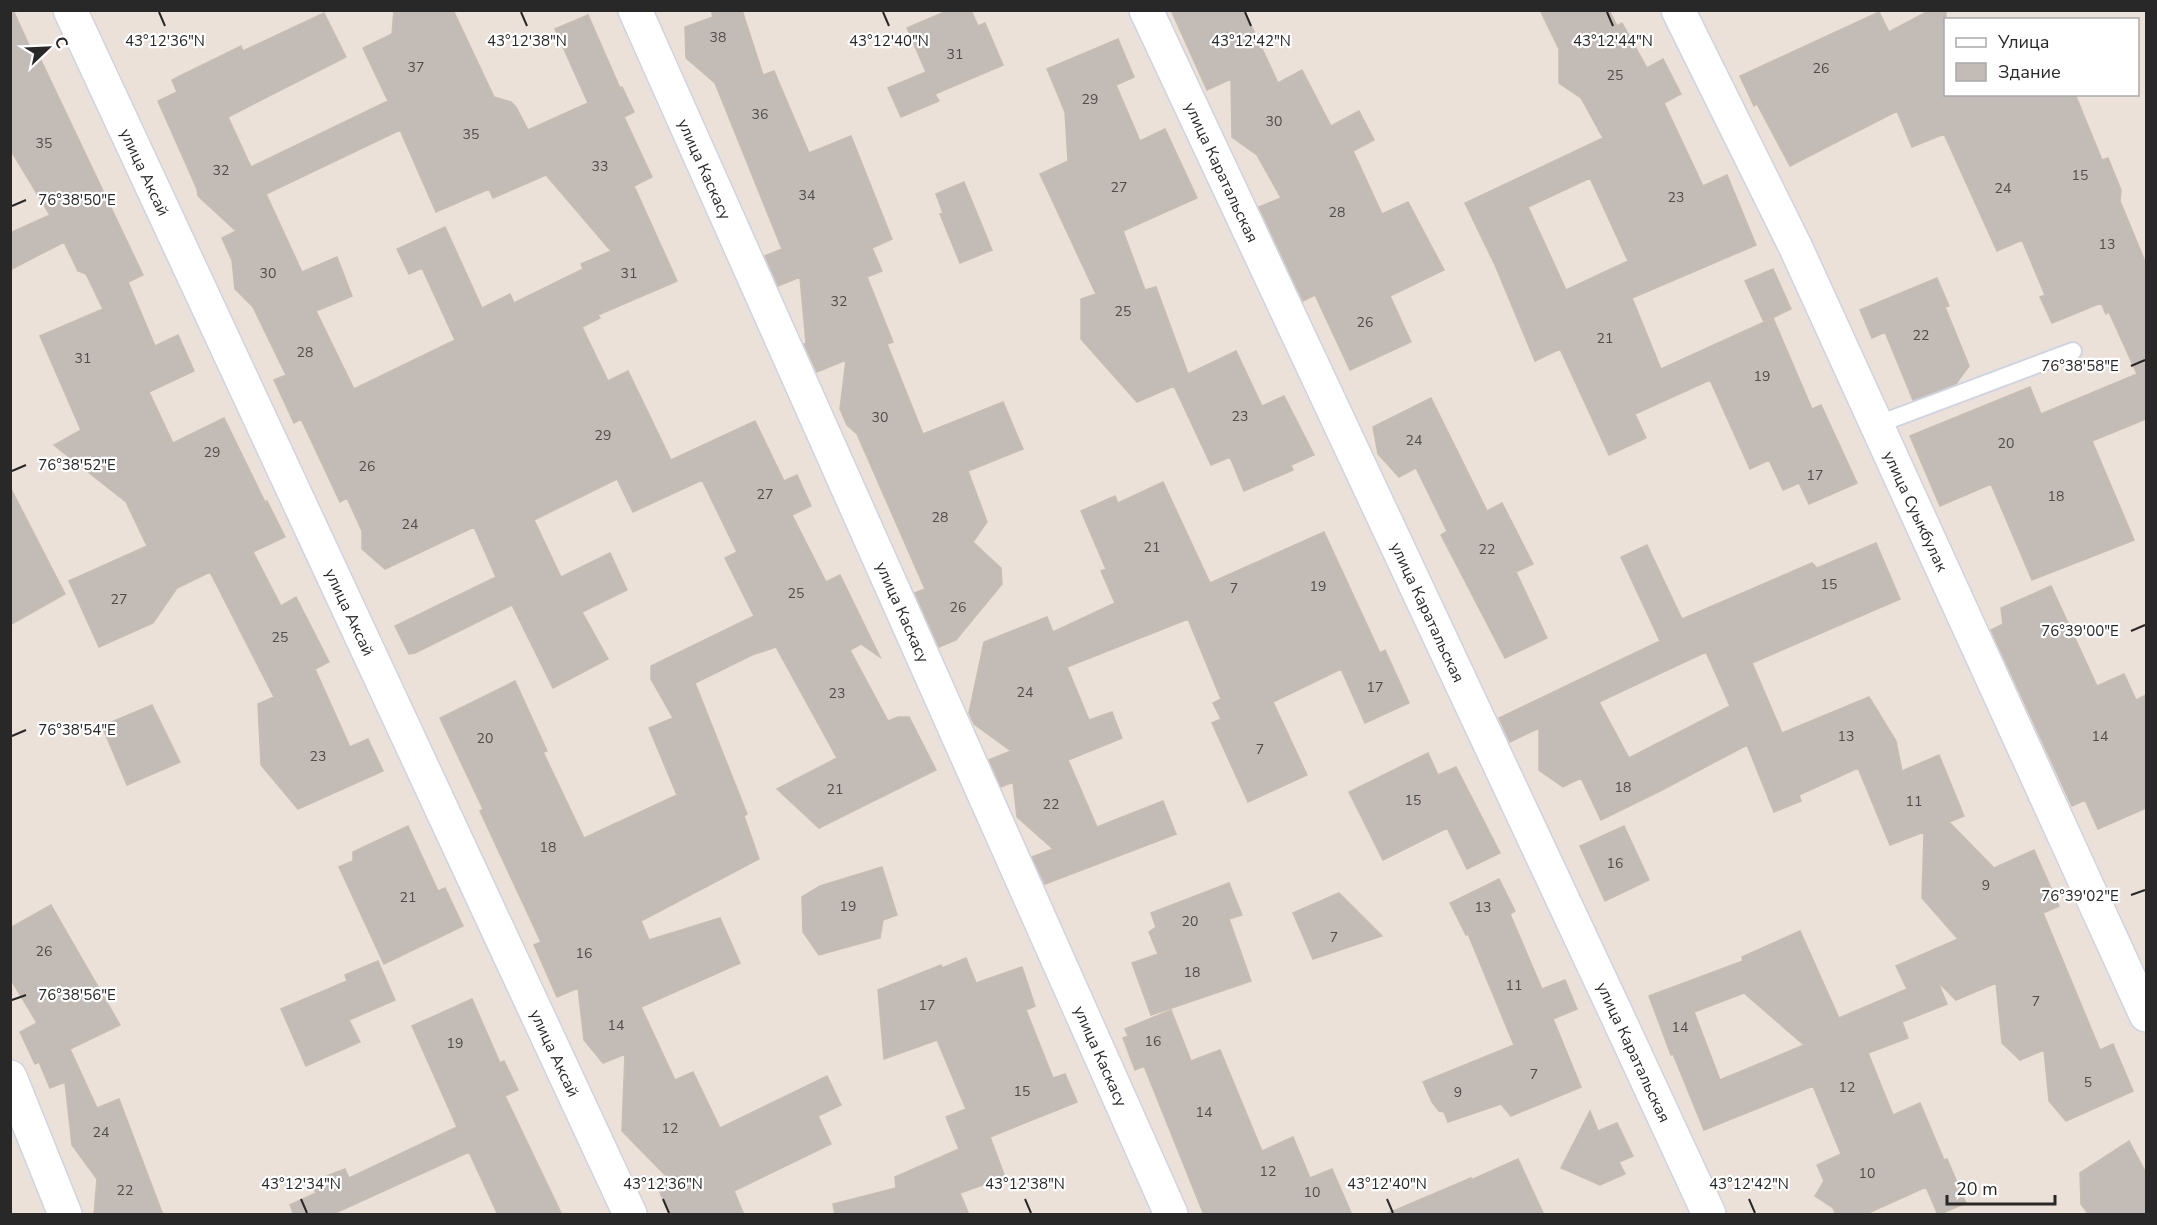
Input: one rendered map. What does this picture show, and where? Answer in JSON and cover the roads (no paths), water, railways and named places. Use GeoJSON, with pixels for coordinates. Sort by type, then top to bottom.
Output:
{"type":"FeatureCollection","features":[{"type":"Feature","properties":{"kind":"street","name":"улица Аксай"},"geometry":{"type":"LineString","coordinates":[[70,10],[630,1215]]}},
{"type":"Feature","properties":{"kind":"street","name":"улица Каскасу"},"geometry":{"type":"LineString","coordinates":[[635,10],[1171,1215]]}},
{"type":"Feature","properties":{"kind":"street","name":"улица Каратальская"},"geometry":{"type":"LineString","coordinates":[[1146,10],[1709,1215]]}},
{"type":"Feature","properties":{"kind":"street","name":"улица Суыкбулак"},"geometry":{"type":"LineString","coordinates":[[1678,10],[1796,248],[2146,1015]]}},
{"type":"Feature","properties":{"kind":"street"},"geometry":{"type":"LineString","coordinates":[[10,1077],[66,1215]]}},
{"type":"Feature","properties":{"kind":"lane"},"geometry":{"type":"LineString","coordinates":[[1876,425],[2073,351]]}}]}
